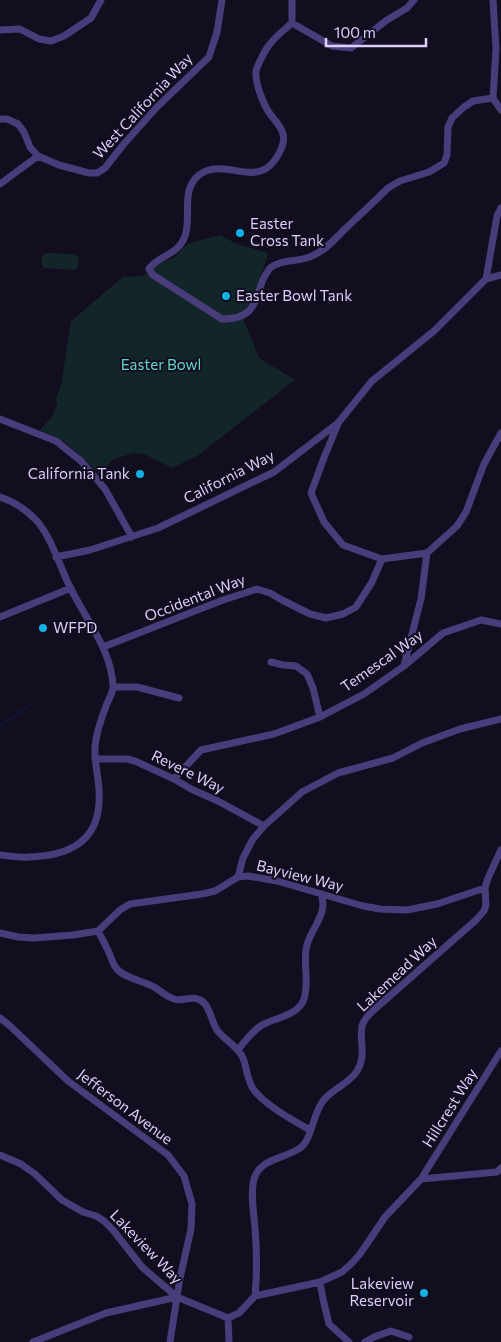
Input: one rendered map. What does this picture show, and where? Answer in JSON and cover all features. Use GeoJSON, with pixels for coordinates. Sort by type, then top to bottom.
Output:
{"type":"FeatureCollection","features":[{"type":"Feature","properties":{"kind":"street"},"geometry":{"type":"LineString","coordinates":[[0,30],[20,29],[39,39],[51,41],[64,36],[91,18],[101,0]]}},
{"type":"Feature","properties":{"kind":"street","name":"West California Way"},"geometry":{"type":"LineString","coordinates":[[38,156],[89,174],[97,173],[105,168],[157,107],[209,57],[217,32],[222,0]]}},
{"type":"Feature","properties":{"kind":"street"},"geometry":{"type":"LineString","coordinates":[[292,0],[292,23],[268,45],[256,70],[259,95],[268,112],[280,125],[283,132],[284,140],[277,157],[264,170],[255,173],[223,169],[200,175],[193,182],[189,190],[186,232],[182,244],[177,250],[157,262],[150,269],[150,272],[157,278],[222,319],[234,319],[244,316],[253,308],[264,277],[269,269],[279,263],[312,256],[328,246],[388,188],[429,172],[444,163],[447,155],[448,127],[452,118],[473,101],[494,98]]}},
{"type":"Feature","properties":{"kind":"street"},"geometry":{"type":"LineString","coordinates":[[292,23],[332,46],[352,48],[387,20],[408,8],[414,0]]}},
{"type":"Feature","properties":{"kind":"street"},"geometry":{"type":"LineString","coordinates":[[494,0],[496,48],[494,98],[501,110]]}},
{"type":"Feature","properties":{"kind":"street"},"geometry":{"type":"LineString","coordinates":[[0,118],[18,124],[24,132],[30,147],[38,156],[0,184]]}},
{"type":"Feature","properties":{"kind":"street"},"geometry":{"type":"LineString","coordinates":[[501,208],[497,216],[486,279],[501,276]]}},
{"type":"Feature","properties":{"kind":"street","name":"California Way"},"geometry":{"type":"LineString","coordinates":[[56,557],[90,550],[158,528],[274,472],[338,423],[372,381],[434,331],[486,279]]}},
{"type":"Feature","properties":{"kind":"street"},"geometry":{"type":"LineString","coordinates":[[0,419],[56,441],[81,461],[105,489],[132,537]]}},
{"type":"Feature","properties":{"kind":"street"},"geometry":{"type":"LineString","coordinates":[[338,423],[311,493],[324,522],[343,545],[382,559],[427,553],[457,526],[466,512],[484,464],[501,433]]}},
{"type":"Feature","properties":{"kind":"street"},"geometry":{"type":"LineString","coordinates":[[0,497],[23,508],[36,520],[46,535],[71,588],[103,647],[114,687],[99,728],[95,746],[99,803],[96,821],[89,834],[77,846],[57,854],[29,858],[0,855]]}},
{"type":"Feature","properties":{"kind":"street"},"geometry":{"type":"LineString","coordinates":[[404,666],[421,599],[427,553]]}},
{"type":"Feature","properties":{"kind":"street","name":"Occidental Way"},"geometry":{"type":"LineString","coordinates":[[103,647],[223,600],[257,589],[270,593],[310,614],[326,618],[343,614],[356,607],[372,582],[382,559]]}},
{"type":"Feature","properties":{"kind":"street"},"geometry":{"type":"LineString","coordinates":[[0,618],[71,588]]}},
{"type":"Feature","properties":{"kind":"street","name":"Temescal Way"},"geometry":{"type":"LineString","coordinates":[[174,779],[201,750],[274,734],[320,718],[364,694],[404,666],[443,633],[481,620],[501,624]]}},
{"type":"Feature","properties":{"kind":"street"},"geometry":{"type":"LineString","coordinates":[[271,662],[284,666],[296,666],[307,674],[314,688],[320,718]]}},
{"type":"Feature","properties":{"kind":"street"},"geometry":{"type":"LineString","coordinates":[[114,687],[137,687],[179,698]]}},
{"type":"Feature","properties":{"kind":"street"},"geometry":{"type":"LineString","coordinates":[[238,877],[243,858],[253,840],[264,826],[302,792],[338,773],[393,758],[422,743],[460,729],[501,719]]}},
{"type":"Feature","properties":{"kind":"street","name":"Revere Way"},"geometry":{"type":"LineString","coordinates":[[95,760],[127,759],[135,761],[218,801],[264,826]]}},
{"type":"Feature","properties":{"kind":"street","name":"Lakemead Way"},"geometry":{"type":"LineString","coordinates":[[255,1296],[257,1280],[253,1190],[254,1179],[259,1169],[262,1165],[302,1147],[318,1109],[324,1100],[355,1075],[362,1062],[362,1026],[366,1018],[484,911],[486,905],[485,888],[501,850]]}},
{"type":"Feature","properties":{"kind":"street","name":"Bayview Way"},"geometry":{"type":"LineString","coordinates":[[98,931],[120,910],[130,904],[202,894],[215,890],[238,877],[256,877],[380,909],[407,910],[437,904],[485,888]]}},
{"type":"Feature","properties":{"kind":"street"},"geometry":{"type":"LineString","coordinates":[[238,1050],[257,1029],[295,1010],[304,1002],[307,986],[306,946],[322,913],[322,894]]}},
{"type":"Feature","properties":{"kind":"street"},"geometry":{"type":"LineString","coordinates":[[0,933],[34,938],[98,931],[114,965],[122,974],[153,987],[172,999],[194,998],[201,1000],[206,1006],[216,1028],[238,1050],[254,1090],[265,1101],[310,1130]]}},
{"type":"Feature","properties":{"kind":"street","name":"Jefferson Avenue"},"geometry":{"type":"LineString","coordinates":[[0,1018],[9,1024],[68,1081],[168,1155],[184,1176],[192,1204],[191,1229],[180,1278],[170,1342]]}},
{"type":"Feature","properties":{"kind":"street","name":"Hillcrest Way"},"geometry":{"type":"LineString","coordinates":[[421,1179],[501,1051]]}},
{"type":"Feature","properties":{"kind":"street","name":"Lakeview Way"},"geometry":{"type":"LineString","coordinates":[[0,1155],[21,1164],[35,1174],[62,1200],[104,1221],[142,1267],[177,1297],[228,1318]]}},
{"type":"Feature","properties":{"kind":"street"},"geometry":{"type":"LineString","coordinates":[[229,1342],[228,1318],[239,1313],[255,1296],[320,1282],[342,1272],[360,1254],[385,1217],[421,1179],[500,1171]]}},
{"type":"Feature","properties":{"kind":"street"},"geometry":{"type":"LineString","coordinates":[[320,1282],[329,1324],[349,1342]]}},
{"type":"Feature","properties":{"kind":"street"},"geometry":{"type":"LineString","coordinates":[[33,1342],[106,1313],[177,1297]]}},
{"type":"Feature","properties":{"kind":"street"},"geometry":{"type":"LineString","coordinates":[[365,1342],[391,1331],[409,1337]]}},
{"type":"Feature","properties":{"kind":"green space","name":"Easter Bowl"},"geometry":{"type":"Polygon","coordinates":[[[220,235],[237,244],[268,253],[254,299],[248,309],[240,314],[259,358],[295,380],[197,456],[172,468],[144,454],[133,453],[112,460],[99,475],[72,448],[58,438],[40,430],[52,417],[58,402],[55,401],[61,386],[71,321],[123,277],[143,276],[159,263],[174,258],[187,244],[220,235]]]}},
{"type":"Feature","properties":{"kind":"green space"},"geometry":{"type":"Polygon","coordinates":[[[46,253],[75,254],[78,257],[78,268],[74,270],[45,268],[42,265],[42,256],[46,253]]]}},
{"type":"Feature","properties":{"kind":"waterway"},"geometry":{"type":"LineString","coordinates":[[0,726],[30,705]]}},
{"type":"Feature","properties":{"kind":"place","name":"Easter Cross Tank"},"geometry":{"type":"Point","coordinates":[240,233]}},
{"type":"Feature","properties":{"kind":"place","name":"Easter Bowl Tank"},"geometry":{"type":"Point","coordinates":[226,296]}},
{"type":"Feature","properties":{"kind":"place","name":"California Tank"},"geometry":{"type":"Point","coordinates":[140,474]}},
{"type":"Feature","properties":{"kind":"place","name":"WFPD"},"geometry":{"type":"Point","coordinates":[43,628]}},
{"type":"Feature","properties":{"kind":"place","name":"Lakeview Reservoir"},"geometry":{"type":"Point","coordinates":[424,1293]}}]}
